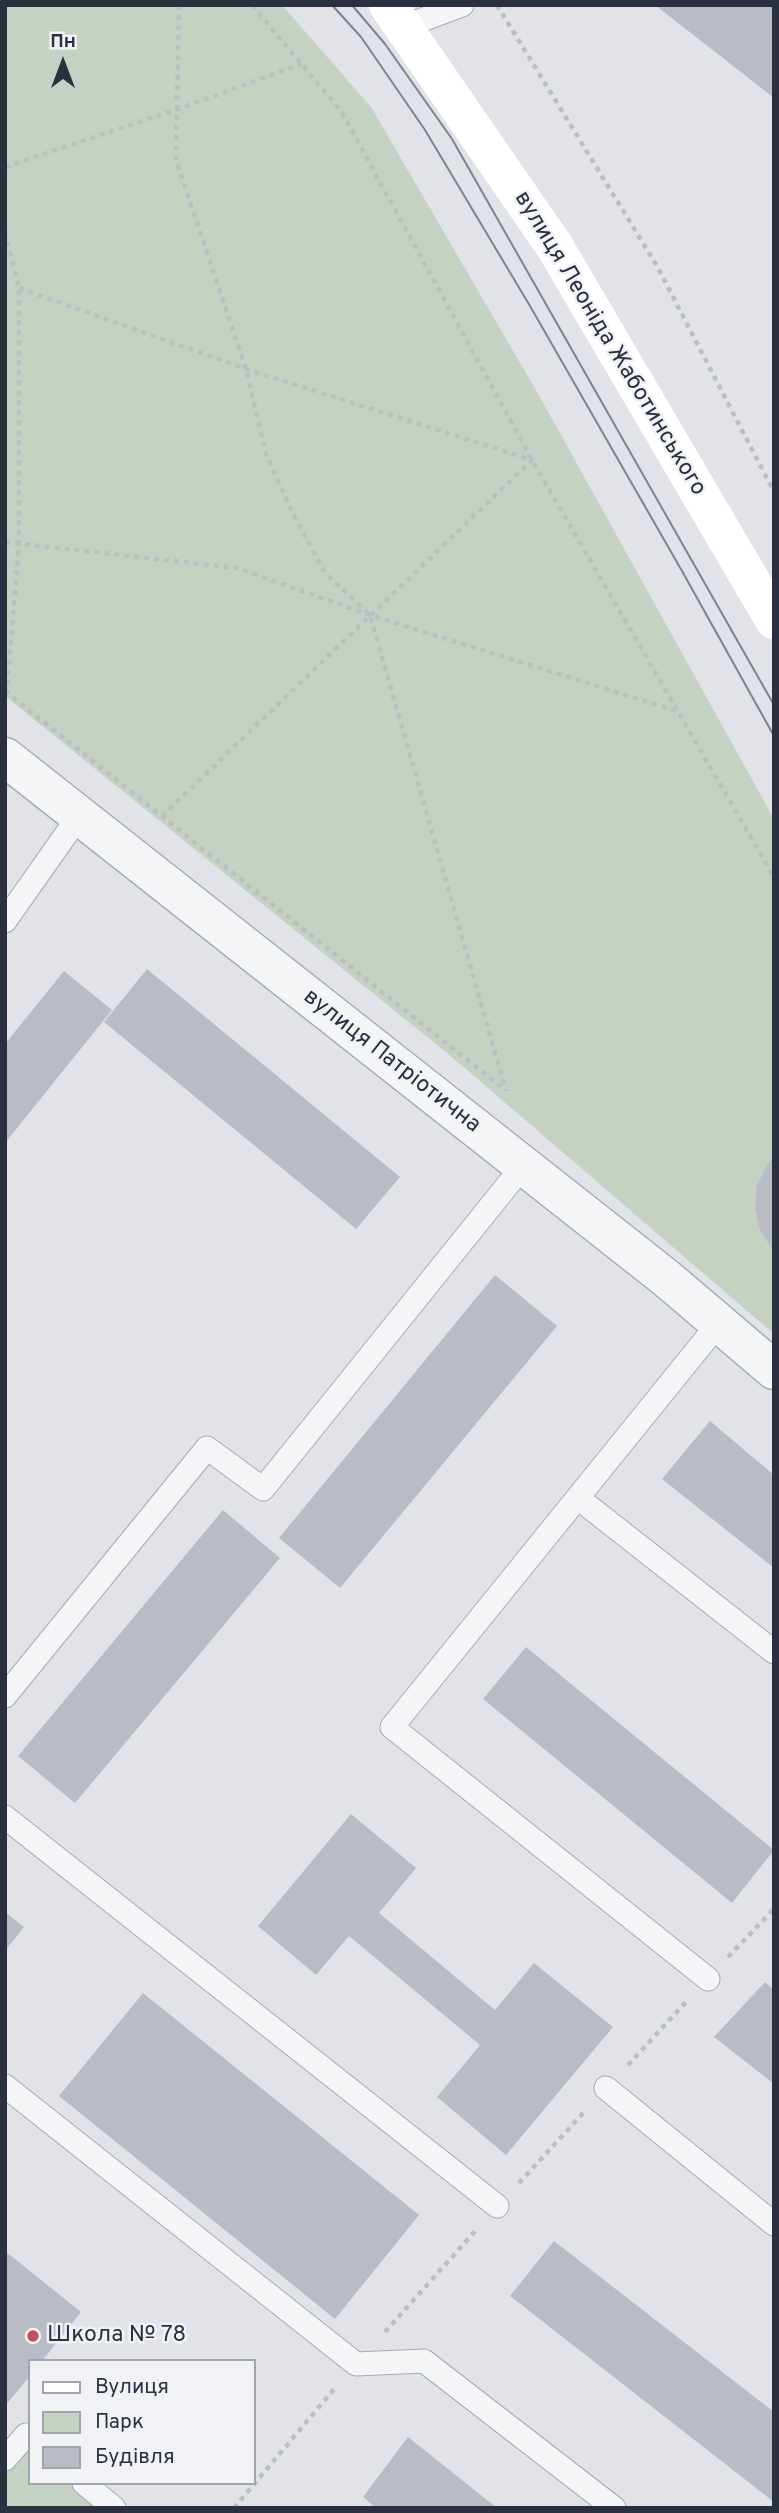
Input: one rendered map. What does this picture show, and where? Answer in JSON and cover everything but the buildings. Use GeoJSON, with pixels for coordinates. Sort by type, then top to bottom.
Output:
{"type":"FeatureCollection","features":[{"type":"Feature","properties":{"kind":"street","name":"вулиця Леоніда Жаботинського"},"geometry":{"type":"LineString","coordinates":[[395,16],[555,247],[774,620]]}},
{"type":"Feature","properties":{"kind":"street","name":"вулиця Патріотична"},"geometry":{"type":"LineString","coordinates":[[5,757],[666,1278],[774,1370]]}},
{"type":"Feature","properties":{"kind":"lane"},"geometry":{"type":"LineString","coordinates":[[395,16],[462,5]]}},
{"type":"Feature","properties":{"kind":"lane"},"geometry":{"type":"LineString","coordinates":[[5,921],[79,816]]}},
{"type":"Feature","properties":{"kind":"lane"},"geometry":{"type":"LineString","coordinates":[[5,1696],[207,1448],[263,1489],[523,1166]]}},
{"type":"Feature","properties":{"kind":"lane"},"geometry":{"type":"LineString","coordinates":[[708,1979],[392,1727],[719,1323]]}},
{"type":"Feature","properties":{"kind":"lane"},"geometry":{"type":"LineString","coordinates":[[578,1498],[774,1652]]}},
{"type":"Feature","properties":{"kind":"lane"},"geometry":{"type":"LineString","coordinates":[[5,1817],[497,2206]]}},
{"type":"Feature","properties":{"kind":"lane"},"geometry":{"type":"LineString","coordinates":[[5,2085],[356,2364],[424,2361],[614,2508]]}},
{"type":"Feature","properties":{"kind":"lane"},"geometry":{"type":"LineString","coordinates":[[606,2088],[774,2224]]}},
{"type":"Feature","properties":{"kind":"lane"},"geometry":{"type":"LineString","coordinates":[[5,2459],[26,2435],[28,2436]]}},
{"type":"Feature","properties":{"kind":"lane"},"geometry":{"type":"LineString","coordinates":[[86,2485],[114,2508]]}},
{"type":"Feature","properties":{"kind":"path"},"geometry":{"type":"LineString","coordinates":[[5,232],[19,288],[19,543],[6,691],[506,1091],[370,615],[325,573],[293,514],[266,454],[246,369],[176,160],[180,5]]}},
{"type":"Feature","properties":{"kind":"path"},"geometry":{"type":"LineString","coordinates":[[252,5],[341,111],[532,460],[774,877]]}},
{"type":"Feature","properties":{"kind":"path"},"geometry":{"type":"LineString","coordinates":[[497,5],[657,266],[774,492]]}},
{"type":"Feature","properties":{"kind":"path"},"geometry":{"type":"LineString","coordinates":[[5,167],[301,64]]}},
{"type":"Feature","properties":{"kind":"path"},"geometry":{"type":"LineString","coordinates":[[19,288],[246,369],[532,460]]}},
{"type":"Feature","properties":{"kind":"path"},"geometry":{"type":"LineString","coordinates":[[162,816],[532,460]]}},
{"type":"Feature","properties":{"kind":"path"},"geometry":{"type":"LineString","coordinates":[[5,542],[237,568],[370,615],[680,712]]}},
{"type":"Feature","properties":{"kind":"green space"},"geometry":{"type":"Polygon","coordinates":[[[5,5],[282,5],[371,107],[540,397],[774,819],[774,1334],[453,1058],[5,696],[5,5]]]}},
{"type":"Feature","properties":{"kind":"green space"},"geometry":{"type":"Polygon","coordinates":[[[28,2440],[28,2485],[86,2485],[114,2508],[5,2508],[5,2459],[28,2440]]]}},
{"type":"Feature","properties":{"kind":"tram line"},"geometry":{"type":"LineString","coordinates":[[332,5],[361,37],[425,130],[530,306],[774,736]]}},
{"type":"Feature","properties":{"kind":"tram line"},"geometry":{"type":"LineString","coordinates":[[352,5],[385,44],[452,139],[774,705]]}},
{"type":"Feature","properties":{"kind":"place","name":"Школа № 78"},"geometry":{"type":"Point","coordinates":[33,2336]}}]}
